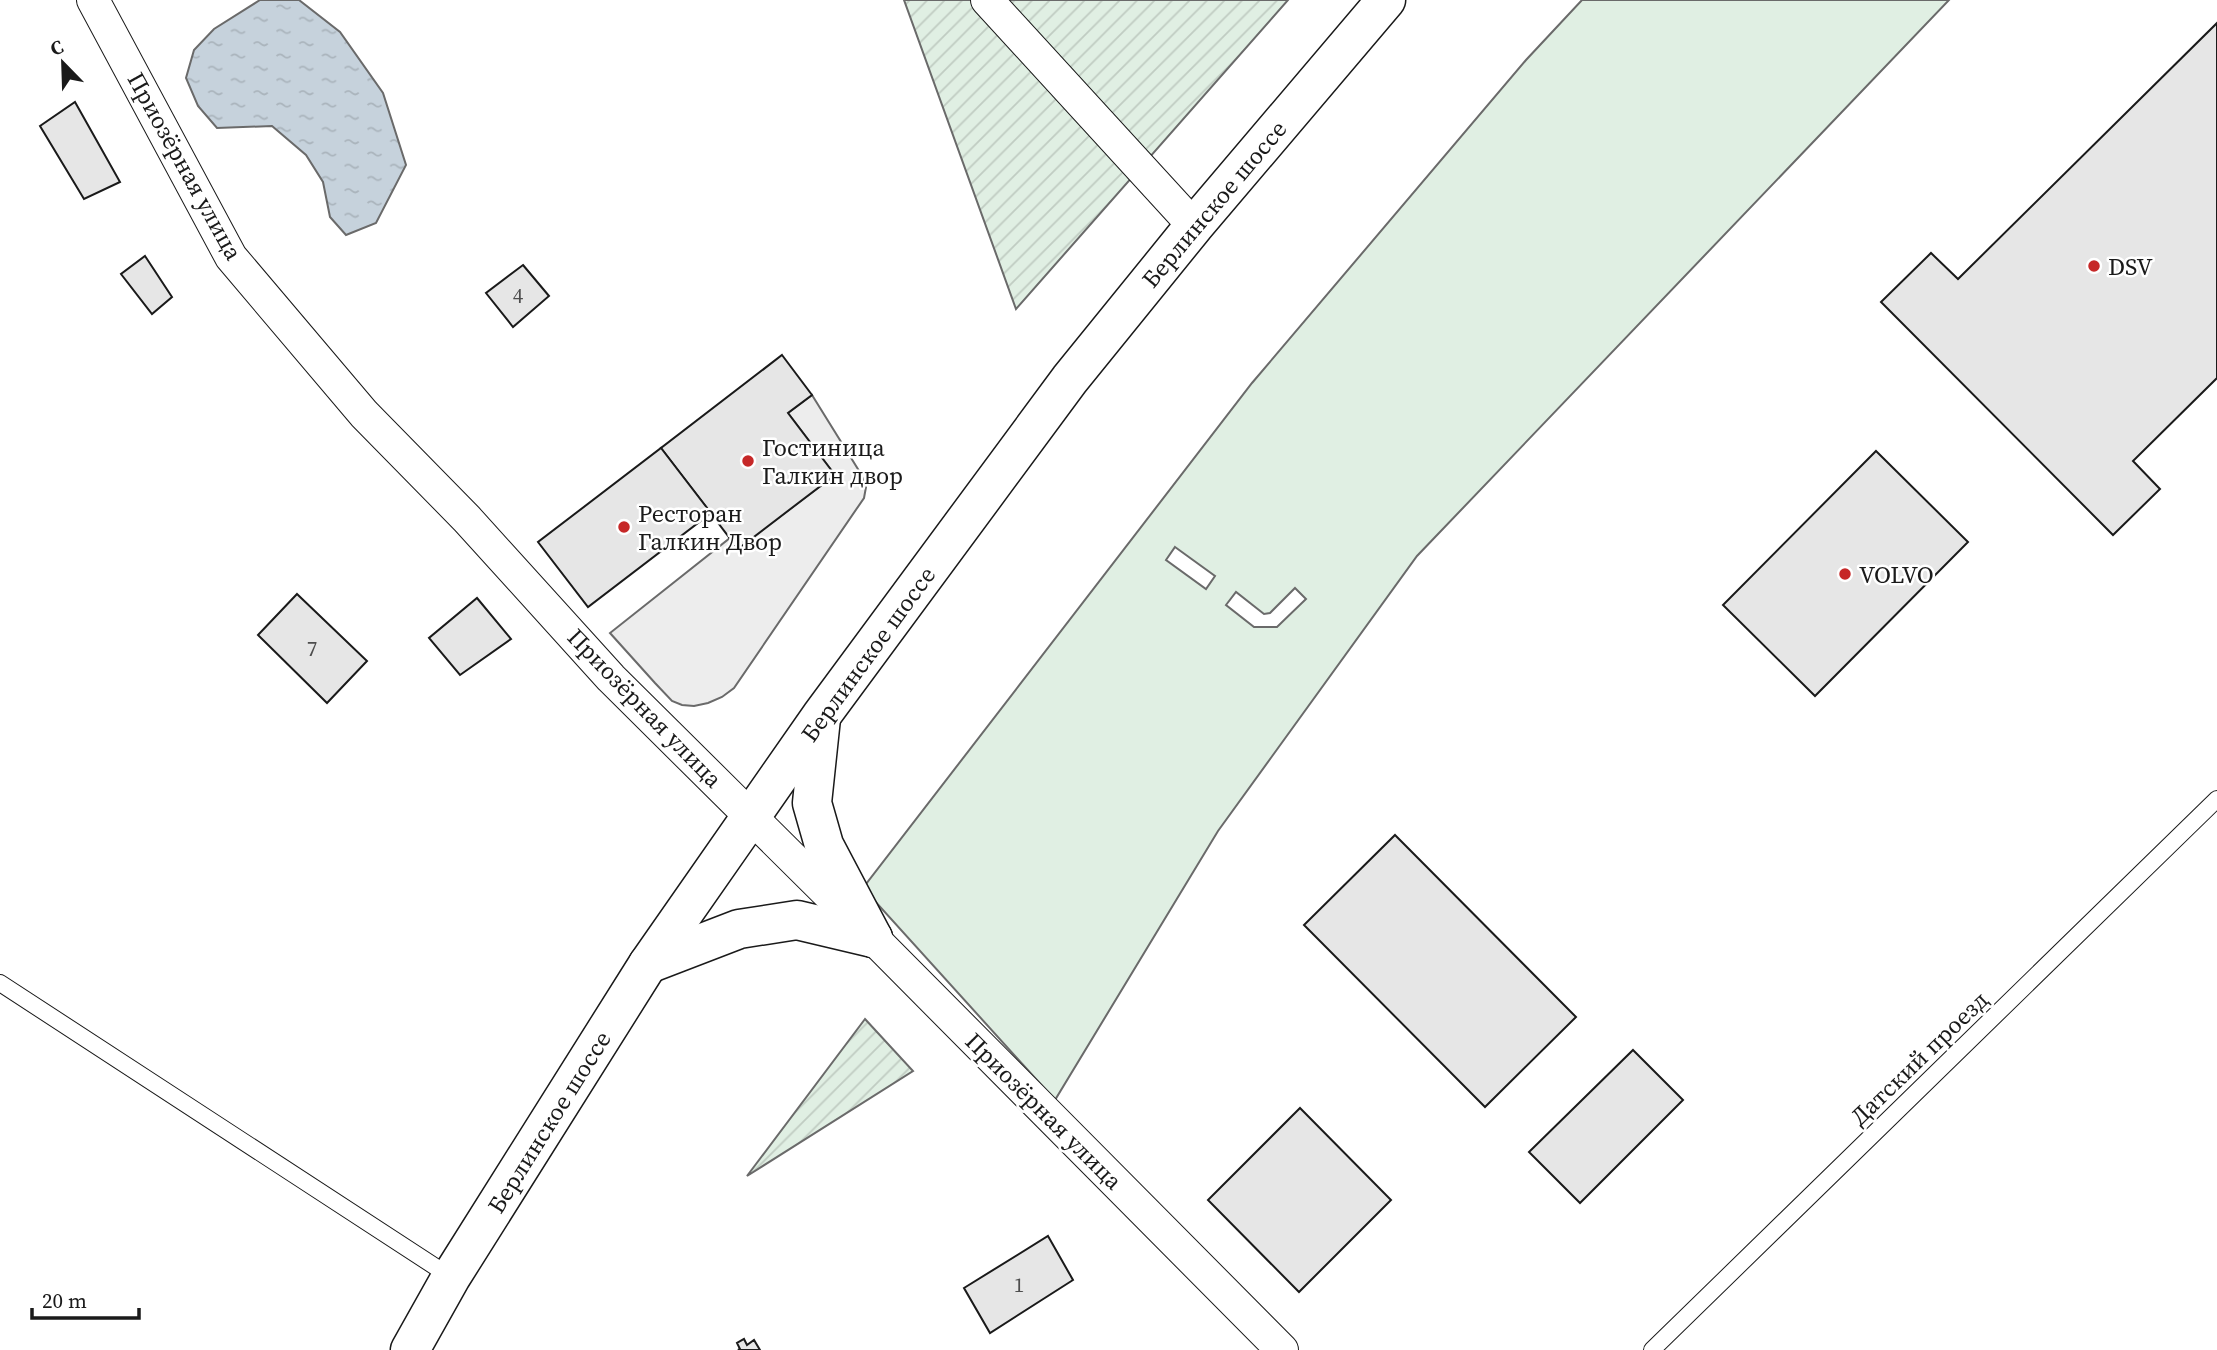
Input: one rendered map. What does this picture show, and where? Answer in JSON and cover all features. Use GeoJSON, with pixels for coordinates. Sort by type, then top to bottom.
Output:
{"type":"FeatureCollection","features":[{"type":"Feature","properties":{"kind":"highway","name":"Берлинское шоссе"},"geometry":{"type":"LineString","coordinates":[[410,1350],[451,1277],[648,964],[821,716],[1070,379],[1194,226],[1386,0]]}},
{"type":"Feature","properties":{"kind":"highway"},"geometry":{"type":"LineString","coordinates":[[821,716],[812,803],[824,845],[873,938]]}},
{"type":"Feature","properties":{"kind":"highway"},"geometry":{"type":"LineString","coordinates":[[648,964],[739,929],[797,920],[873,938]]}},
{"type":"Feature","properties":{"kind":"street","name":"Приозёрная улица"},"geometry":{"type":"LineString","coordinates":[[93,0],[231,257],[364,414],[467,519],[611,678],[1282,1350]]}},
{"type":"Feature","properties":{"kind":"street"},"geometry":{"type":"LineString","coordinates":[[987,0],[1194,226]]}},
{"type":"Feature","properties":{"kind":"lane","name":"Датский проезд"},"geometry":{"type":"LineString","coordinates":[[1652,1350],[2217,799]]}},
{"type":"Feature","properties":{"kind":"lane"},"geometry":{"type":"LineString","coordinates":[[0,982],[451,1277]]}},
{"type":"Feature","properties":{"kind":"green space"},"geometry":{"type":"Polygon","coordinates":[[[904,0],[1288,0],[1016,309],[904,0]]]}},
{"type":"Feature","properties":{"kind":"green space"},"geometry":{"type":"Polygon","coordinates":[[[1582,0],[1949,0],[1417,556],[1218,831],[1055,1100],[863,888],[1252,383],[1526,60],[1582,0]],[[1175,547],[1166,560],[1206,589],[1215,576],[1175,547]],[[1295,588],[1270,613],[1264,614],[1236,592],[1226,605],[1254,627],[1277,627],[1306,599],[1295,588]]]}},
{"type":"Feature","properties":{"kind":"green space"},"geometry":{"type":"Polygon","coordinates":[[[865,1019],[913,1071],[747,1176],[865,1019]]]}},
{"type":"Feature","properties":{"kind":"shaded area"},"geometry":{"type":"Polygon","coordinates":[[[812,395],[861,474],[866,487],[864,498],[734,688],[722,697],[694,706],[672,701],[610,633],[730,538],[738,548],[835,475],[788,413],[812,395]]]}},
{"type":"Feature","properties":{"kind":"water"},"geometry":{"type":"Polygon","coordinates":[[[260,0],[299,0],[340,32],[383,93],[406,165],[376,223],[346,235],[330,217],[323,182],[306,155],[272,126],[217,128],[198,106],[186,78],[194,50],[214,29],[260,0]]]}},
{"type":"Feature","properties":{"kind":"building","name":"DSV"},"geometry":{"type":"Polygon","coordinates":[[[2217,23],[2217,378],[2133,461],[2160,489],[2113,535],[1881,302],[1931,253],[1958,279],[2217,23]]]}},
{"type":"Feature","properties":{"kind":"building"},"geometry":{"type":"Polygon","coordinates":[[[75,102],[120,182],[84,199],[40,126],[75,102]]]}},
{"type":"Feature","properties":{"kind":"building"},"geometry":{"type":"Polygon","coordinates":[[[145,256],[172,297],[152,314],[121,274],[145,256]]]}},
{"type":"Feature","properties":{"kind":"building"},"geometry":{"type":"Polygon","coordinates":[[[523,265],[549,296],[513,327],[486,293],[523,265]]]}},
{"type":"Feature","properties":{"kind":"building","name":"Гостиница Галкин двор"},"geometry":{"type":"Polygon","coordinates":[[[782,355],[812,395],[788,413],[835,475],[738,549],[661,448],[782,355]]]}},
{"type":"Feature","properties":{"kind":"building","name":"Ресторан Галкин Двор"},"geometry":{"type":"Polygon","coordinates":[[[661,448],[711,513],[588,607],[538,542],[661,448]]]}},
{"type":"Feature","properties":{"kind":"building","name":"VOLVO"},"geometry":{"type":"Polygon","coordinates":[[[1876,451],[1968,542],[1815,696],[1723,605],[1876,451]]]}},
{"type":"Feature","properties":{"kind":"building"},"geometry":{"type":"Polygon","coordinates":[[[297,594],[367,661],[327,703],[258,635],[297,594]]]}},
{"type":"Feature","properties":{"kind":"building"},"geometry":{"type":"Polygon","coordinates":[[[477,598],[511,639],[460,675],[429,638],[477,598]]]}},
{"type":"Feature","properties":{"kind":"building"},"geometry":{"type":"Polygon","coordinates":[[[1395,835],[1576,1017],[1485,1107],[1304,925],[1395,835]]]}},
{"type":"Feature","properties":{"kind":"building"},"geometry":{"type":"Polygon","coordinates":[[[1633,1050],[1683,1100],[1580,1203],[1529,1152],[1633,1050]]]}},
{"type":"Feature","properties":{"kind":"building"},"geometry":{"type":"Polygon","coordinates":[[[1300,1108],[1391,1200],[1299,1292],[1208,1200],[1300,1108]]]}},
{"type":"Feature","properties":{"kind":"building"},"geometry":{"type":"Polygon","coordinates":[[[1048,1236],[1073,1280],[990,1333],[964,1288],[1048,1236]]]}},
{"type":"Feature","properties":{"kind":"building"},"geometry":{"type":"Polygon","coordinates":[[[744,1339],[747,1345],[754,1340],[760,1350],[738,1350],[740,1349],[737,1343],[744,1339]]]}},
{"type":"Feature","properties":{"kind":"place","name":"DSV"},"geometry":{"type":"Point","coordinates":[2094,266]}},
{"type":"Feature","properties":{"kind":"place","name":"Гостиница Галкин двор"},"geometry":{"type":"Point","coordinates":[748,461]}},
{"type":"Feature","properties":{"kind":"place","name":"Ресторан Галкин Двор"},"geometry":{"type":"Point","coordinates":[624,527]}},
{"type":"Feature","properties":{"kind":"place","name":"VOLVO"},"geometry":{"type":"Point","coordinates":[1845,574]}}]}
